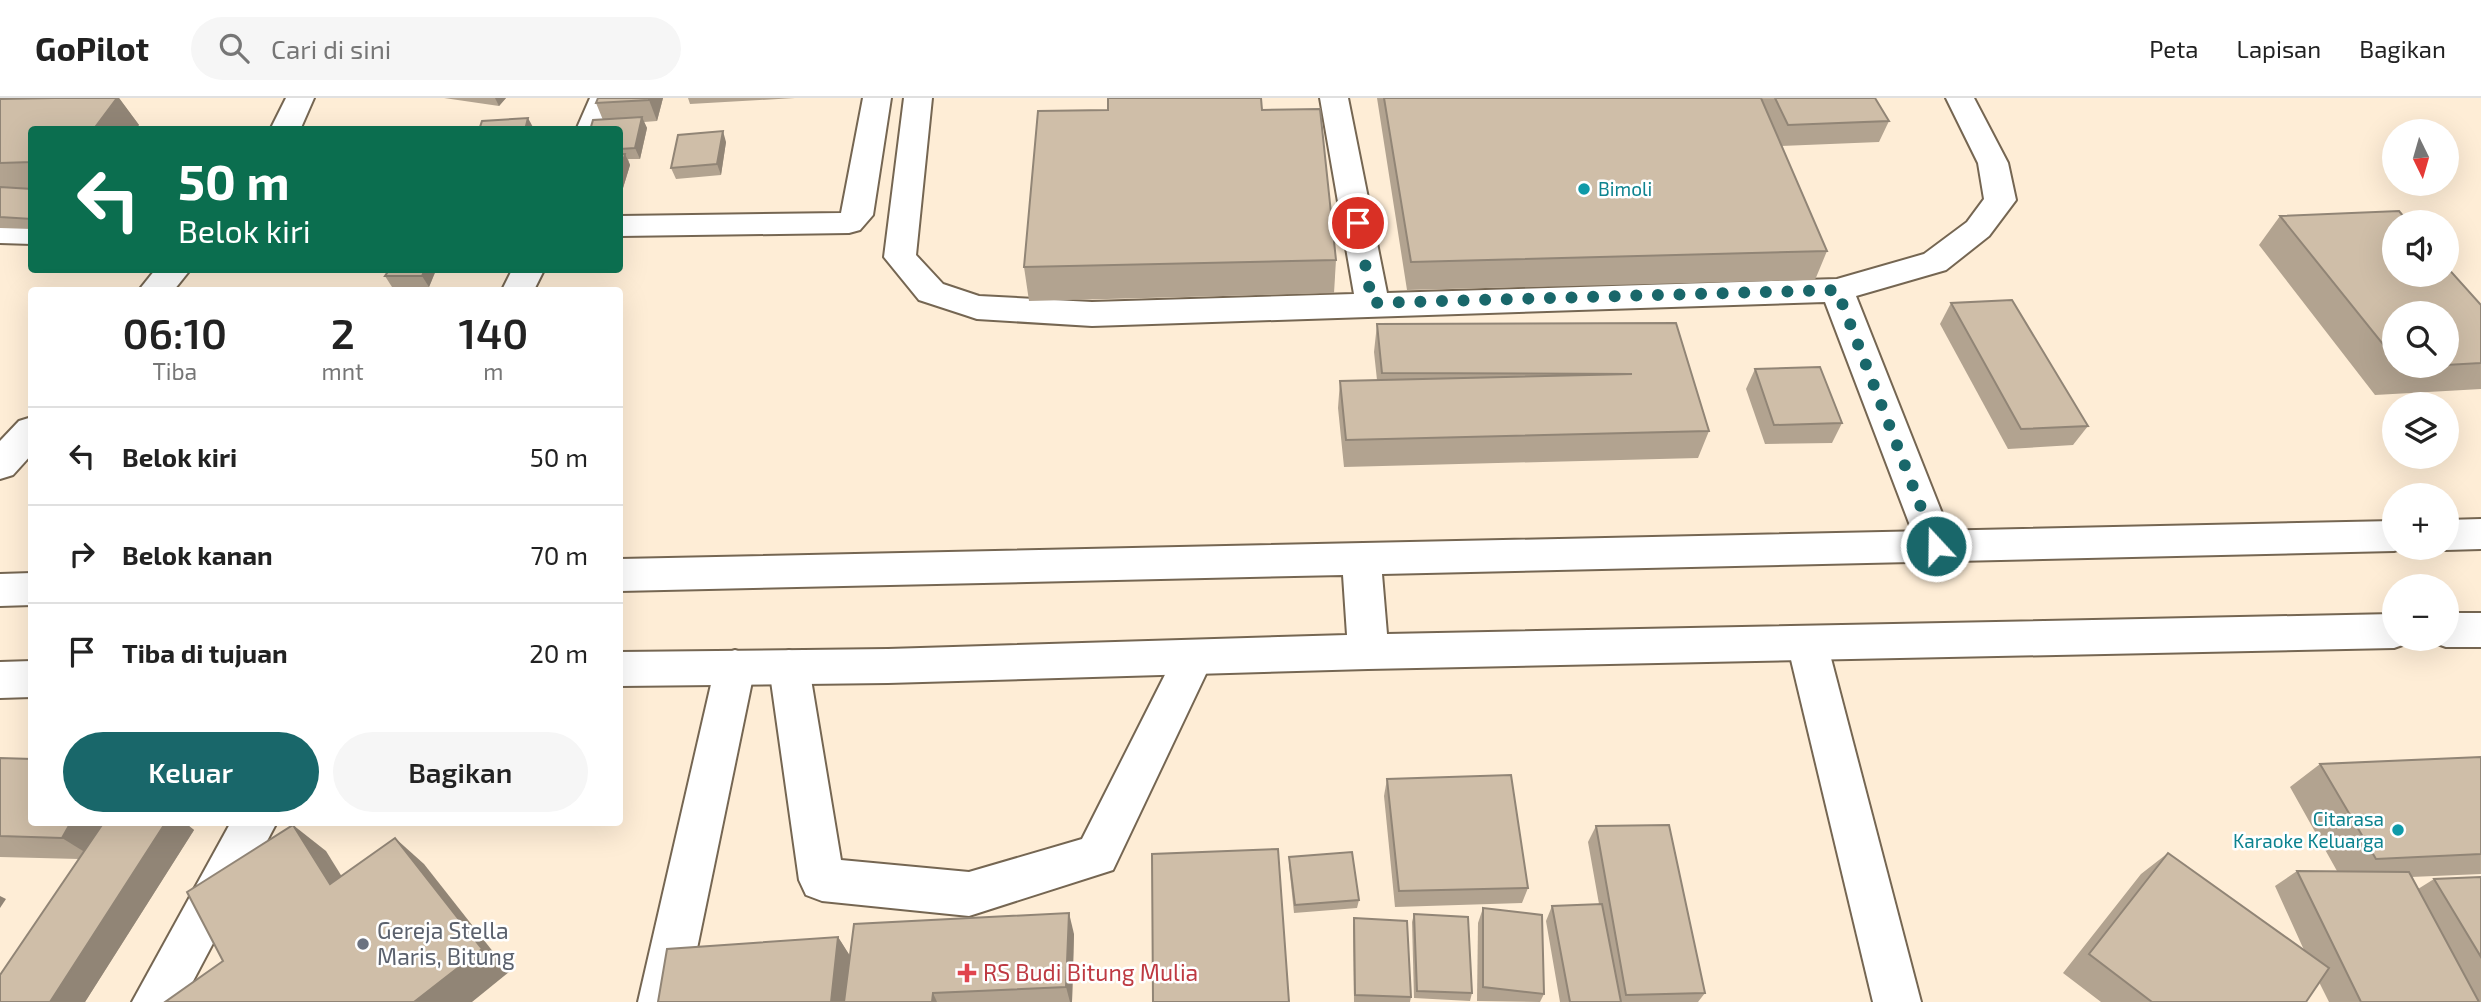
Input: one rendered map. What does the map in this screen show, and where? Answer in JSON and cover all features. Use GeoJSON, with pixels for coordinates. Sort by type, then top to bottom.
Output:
{"type":"FeatureCollection","features":[{"type":"Feature","properties":{"kind":"main road"},"geometry":{"type":"LineString","coordinates":[[287,126],[300,98]]}},
{"type":"Feature","properties":{"kind":"main road"},"geometry":{"type":"LineString","coordinates":[[592,126],[604,98]]}},
{"type":"Feature","properties":{"kind":"main road"},"geometry":{"type":"LineString","coordinates":[[623,226],[849,223],[857,215],[877,98]]}},
{"type":"Feature","properties":{"kind":"main road"},"geometry":{"type":"LineString","coordinates":[[918,98],[900,257],[931,292],[977,307],[1092,314],[1837,290],[1936,262],[1978,229],[2000,200],[1993,163],[1960,98]]}},
{"type":"Feature","properties":{"kind":"main road"},"geometry":{"type":"LineString","coordinates":[[1334,98],[1372,303]]}},
{"type":"Feature","properties":{"kind":"main road"},"geometry":{"type":"LineString","coordinates":[[0,233],[28,234]]}},
{"type":"Feature","properties":{"kind":"main road"},"geometry":{"type":"LineString","coordinates":[[158,287],[171,273]]}},
{"type":"Feature","properties":{"kind":"main road"},"geometry":{"type":"LineString","coordinates":[[1837,290],[1936,546]]}},
{"type":"Feature","properties":{"kind":"main road"},"geometry":{"type":"LineString","coordinates":[[0,465],[28,434]]}},
{"type":"Feature","properties":{"kind":"main road"},"geometry":{"type":"LineString","coordinates":[[2459,535],[2481,534]]}},
{"type":"Feature","properties":{"kind":"main road"},"geometry":{"type":"LineString","coordinates":[[623,575],[2382,536]]}},
{"type":"Feature","properties":{"kind":"main road"},"geometry":{"type":"LineString","coordinates":[[1361,559],[1368,652]]}},
{"type":"Feature","properties":{"kind":"main road"},"geometry":{"type":"LineString","coordinates":[[0,590],[28,589]]}},
{"type":"Feature","properties":{"kind":"main road"},"geometry":{"type":"LineString","coordinates":[[2459,630],[2481,630]]}},
{"type":"Feature","properties":{"kind":"main road"},"geometry":{"type":"LineString","coordinates":[[623,669],[2382,631]]}},
{"type":"Feature","properties":{"kind":"main road"},"geometry":{"type":"LineString","coordinates":[[1807,643],[1897,1002]]}},
{"type":"Feature","properties":{"kind":"main road"},"geometry":{"type":"LineString","coordinates":[[789,667],[822,880],[969,894],[1097,855],[1194,657]]}},
{"type":"Feature","properties":{"kind":"main road"},"geometry":{"type":"LineString","coordinates":[[662,1002],[735,667]]}},
{"type":"Feature","properties":{"kind":"main road"},"geometry":{"type":"LineString","coordinates":[[0,680],[28,679]]}},
{"type":"Feature","properties":{"kind":"main road"},"geometry":{"type":"LineString","coordinates":[[156,1002],[253,826]]}},
{"type":"Feature","properties":{"kind":"building"},"geometry":{"type":"Polygon","coordinates":[[[117,98],[96,126],[28,126],[28,162],[0,163],[0,99],[117,98]]]}},
{"type":"Feature","properties":{"kind":"building"},"geometry":{"type":"Polygon","coordinates":[[[598,98],[649,98],[649,100],[596,103],[598,98]]]}},
{"type":"Feature","properties":{"kind":"building"},"geometry":{"type":"Polygon","coordinates":[[[1108,98],[1261,98],[1262,110],[1320,109],[1336,260],[1024,267],[1038,111],[1108,110],[1108,98]]]}},
{"type":"Feature","properties":{"kind":"building","name":"Bimoli"},"geometry":{"type":"Polygon","coordinates":[[[1384,98],[1761,98],[1827,251],[1411,262],[1384,98]]]}},
{"type":"Feature","properties":{"kind":"building"},"geometry":{"type":"Polygon","coordinates":[[[1775,98],[1875,98],[1889,121],[1788,125],[1775,98]]]}},
{"type":"Feature","properties":{"kind":"building"},"geometry":{"type":"Polygon","coordinates":[[[642,117],[635,148],[623,149],[623,126],[591,126],[593,120],[642,117]]]}},
{"type":"Feature","properties":{"kind":"building"},"geometry":{"type":"Polygon","coordinates":[[[528,118],[526,126],[480,126],[482,121],[528,118]]]}},
{"type":"Feature","properties":{"kind":"building"},"geometry":{"type":"Polygon","coordinates":[[[723,131],[717,164],[671,168],[678,135],[723,131]]]}},
{"type":"Feature","properties":{"kind":"building"},"geometry":{"type":"Polygon","coordinates":[[[0,187],[28,189],[28,219],[0,217],[0,187]]]}},
{"type":"Feature","properties":{"kind":"building"},"geometry":{"type":"Polygon","coordinates":[[[2382,212],[2382,287],[2459,287],[2459,280],[2481,305],[2481,363],[2459,364],[2459,301],[2382,301],[2382,343],[2280,216],[2382,212]]]}},
{"type":"Feature","properties":{"kind":"building"},"geometry":{"type":"Polygon","coordinates":[[[387,273],[424,273],[422,276],[385,276],[387,273]]]}},
{"type":"Feature","properties":{"kind":"building"},"geometry":{"type":"Polygon","coordinates":[[[2012,300],[2088,426],[2021,429],[1951,303],[2012,300]]]}},
{"type":"Feature","properties":{"kind":"building"},"geometry":{"type":"Polygon","coordinates":[[[1676,323],[1709,431],[1346,440],[1340,381],[1632,374],[1382,373],[1377,324],[1676,323]]]}},
{"type":"Feature","properties":{"kind":"building"},"geometry":{"type":"Polygon","coordinates":[[[1820,367],[1842,423],[1774,425],[1755,369],[1820,367]]]}},
{"type":"Feature","properties":{"kind":"building","name":"Citarasa Karaoke Keluarga"},"geometry":{"type":"Polygon","coordinates":[[[2481,757],[2481,854],[2376,859],[2320,764],[2481,757]]]}},
{"type":"Feature","properties":{"kind":"building"},"geometry":{"type":"Polygon","coordinates":[[[0,758],[28,759],[28,826],[69,826],[62,838],[0,836],[0,758]]]}},
{"type":"Feature","properties":{"kind":"building"},"geometry":{"type":"Polygon","coordinates":[[[1511,775],[1528,888],[1399,891],[1387,779],[1511,775]]]}},
{"type":"Feature","properties":{"kind":"building"},"geometry":{"type":"Polygon","coordinates":[[[1669,825],[1705,993],[1626,995],[1596,826],[1669,825]]]}},
{"type":"Feature","properties":{"kind":"building"},"geometry":{"type":"Polygon","coordinates":[[[101,826],[163,826],[50,1002],[0,1002],[0,975],[101,826]]]}},
{"type":"Feature","properties":{"kind":"building","name":"Gereja Stella Maris, Bitung"},"geometry":{"type":"Polygon","coordinates":[[[291,826],[330,884],[395,838],[482,949],[414,1002],[165,1002],[223,961],[187,892],[291,826]]]}},
{"type":"Feature","properties":{"kind":"building"},"geometry":{"type":"Polygon","coordinates":[[[1278,849],[1289,1002],[1153,1002],[1152,854],[1278,849]]]}},
{"type":"Feature","properties":{"kind":"building"},"geometry":{"type":"Polygon","coordinates":[[[1352,852],[1359,900],[1295,905],[1289,857],[1352,852]]]}},
{"type":"Feature","properties":{"kind":"building"},"geometry":{"type":"Polygon","coordinates":[[[2168,853],[2329,968],[2306,1002],[2152,1002],[2089,954],[2168,853]]]}},
{"type":"Feature","properties":{"kind":"building"},"geometry":{"type":"Polygon","coordinates":[[[2297,871],[2409,872],[2479,1002],[2361,1002],[2297,871]]]}},
{"type":"Feature","properties":{"kind":"building"},"geometry":{"type":"Polygon","coordinates":[[[2481,877],[2481,957],[2434,879],[2481,877]]]}},
{"type":"Feature","properties":{"kind":"building"},"geometry":{"type":"Polygon","coordinates":[[[1602,904],[1621,1002],[1570,1002],[1552,906],[1602,904]]]}},
{"type":"Feature","properties":{"kind":"building"},"geometry":{"type":"Polygon","coordinates":[[[1483,908],[1542,915],[1544,994],[1483,987],[1483,908]]]}},
{"type":"Feature","properties":{"kind":"building","name":"RS Budi Bitung Mulia"},"geometry":{"type":"Polygon","coordinates":[[[1069,913],[1066,987],[933,993],[932,1002],[844,1002],[854,924],[1069,913]]]}},
{"type":"Feature","properties":{"kind":"building"},"geometry":{"type":"Polygon","coordinates":[[[1414,914],[1468,917],[1472,993],[1417,991],[1414,914]]]}},
{"type":"Feature","properties":{"kind":"building"},"geometry":{"type":"Polygon","coordinates":[[[1354,918],[1407,921],[1411,997],[1355,995],[1354,918]]]}},
{"type":"Feature","properties":{"kind":"building"},"geometry":{"type":"Polygon","coordinates":[[[838,937],[831,1002],[658,1002],[667,949],[838,937]]]}},
{"type":"Feature","properties":{"kind":"place","name":"Bimoli"},"geometry":{"type":"Point","coordinates":[1584,189]}},
{"type":"Feature","properties":{"kind":"place","name":"Citarasa Karaoke Keluarga"},"geometry":{"type":"Point","coordinates":[2398,830]}},
{"type":"Feature","properties":{"kind":"place","name":"Gereja Stella Maris, Bitung"},"geometry":{"type":"Point","coordinates":[363,944]}},
{"type":"Feature","properties":{"kind":"place","name":"RS Budi Bitung Mulia"},"geometry":{"type":"Point","coordinates":[967,973]}},
{"type":"Feature","properties":{"kind":"route"},"geometry":{"type":"LineString","coordinates":[[1358,223],[1372,303],[1837,290],[1936,546]]}}]}
